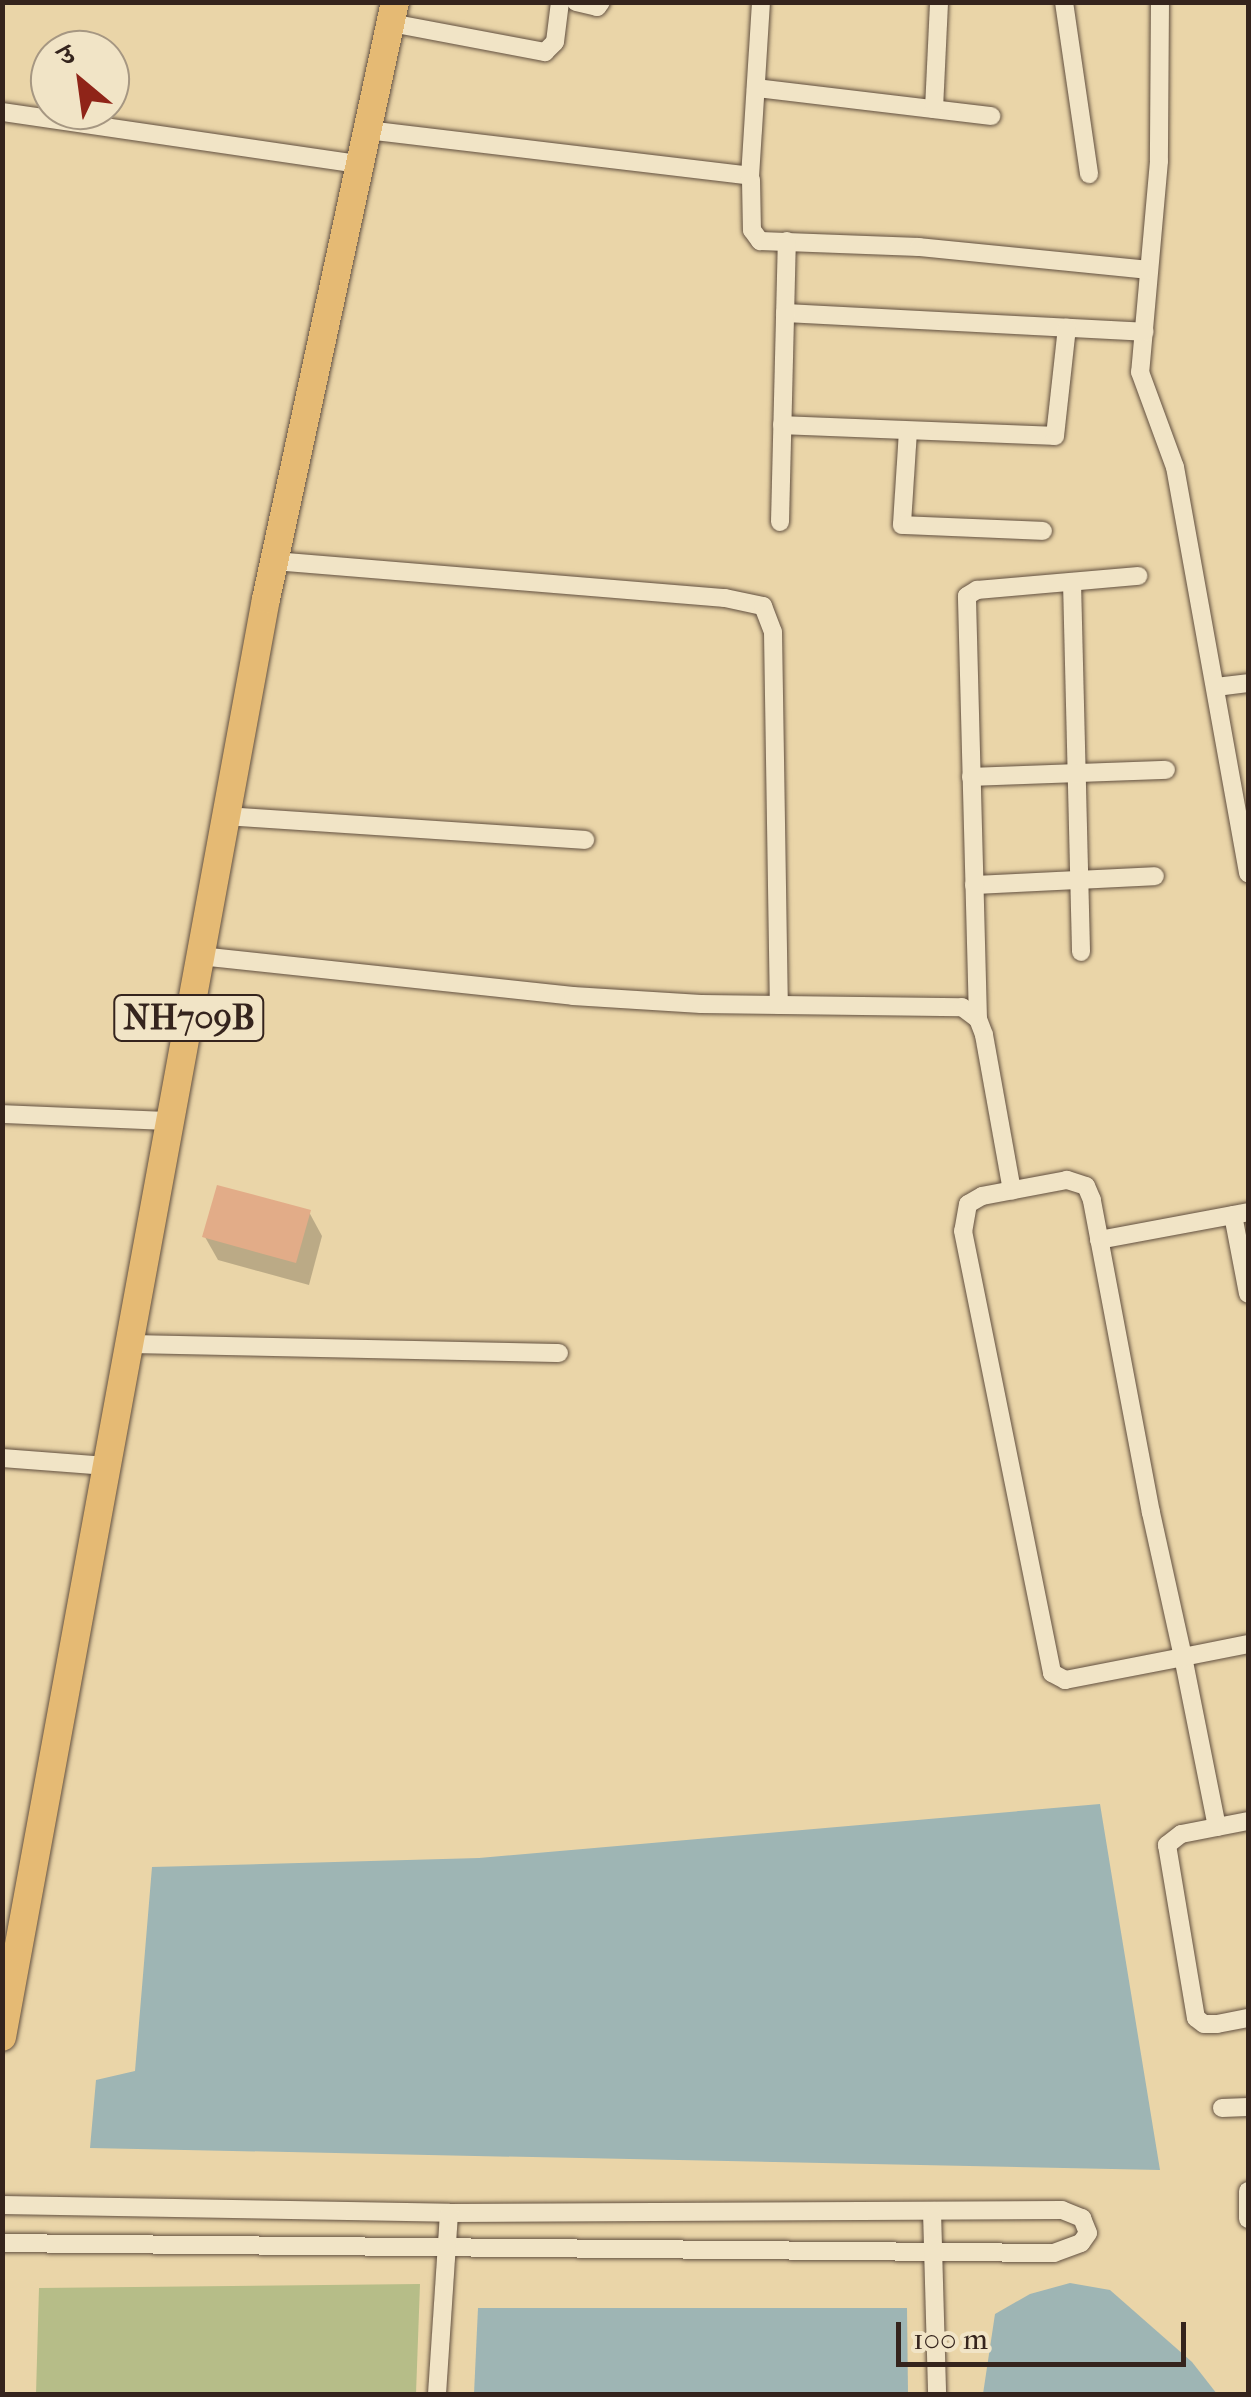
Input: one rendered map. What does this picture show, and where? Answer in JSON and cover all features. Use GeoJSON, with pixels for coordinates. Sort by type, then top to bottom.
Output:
{"type":"FeatureCollection","features":[{"type":"Feature","properties":{"kind":"highway","name":"NH709B"},"geometry":{"type":"LineString","coordinates":[[2,2037],[274,561],[393,13]]}},
{"type":"Feature","properties":{"kind":"street"},"geometry":{"type":"LineString","coordinates":[[393,13],[545,52],[556,42],[560,2]]}},
{"type":"Feature","properties":{"kind":"street"},"geometry":{"type":"LineString","coordinates":[[576,2],[597,7],[601,2]]}},
{"type":"Feature","properties":{"kind":"street"},"geometry":{"type":"LineString","coordinates":[[761,2],[750,177],[755,236],[786,242],[919,248],[1148,270]]}},
{"type":"Feature","properties":{"kind":"street"},"geometry":{"type":"LineString","coordinates":[[934,109],[939,2]]}},
{"type":"Feature","properties":{"kind":"street"},"geometry":{"type":"LineString","coordinates":[[1064,2],[1089,174]]}},
{"type":"Feature","properties":{"kind":"street"},"geometry":{"type":"LineString","coordinates":[[1160,2],[1162,103],[1143,386],[1174,467],[1244,816],[1248,874]]}},
{"type":"Feature","properties":{"kind":"street"},"geometry":{"type":"LineString","coordinates":[[756,88],[991,116]]}},
{"type":"Feature","properties":{"kind":"street"},"geometry":{"type":"LineString","coordinates":[[2,112],[360,164]]}},
{"type":"Feature","properties":{"kind":"street"},"geometry":{"type":"LineString","coordinates":[[368,130],[750,177]]}},
{"type":"Feature","properties":{"kind":"street"},"geometry":{"type":"LineString","coordinates":[[780,522],[786,242]]}},
{"type":"Feature","properties":{"kind":"street"},"geometry":{"type":"LineString","coordinates":[[786,313],[1144,332]]}},
{"type":"Feature","properties":{"kind":"street"},"geometry":{"type":"LineString","coordinates":[[782,425],[1055,436],[1067,328]]}},
{"type":"Feature","properties":{"kind":"street"},"geometry":{"type":"LineString","coordinates":[[908,431],[902,526],[1043,531]]}},
{"type":"Feature","properties":{"kind":"street"},"geometry":{"type":"LineString","coordinates":[[274,561],[750,600],[763,606],[774,632],[779,1004]]}},
{"type":"Feature","properties":{"kind":"street"},"geometry":{"type":"LineString","coordinates":[[1012,1190],[978,1020],[967,596],[977,590],[1138,576]]}},
{"type":"Feature","properties":{"kind":"street"},"geometry":{"type":"LineString","coordinates":[[1072,582],[1081,952]]}},
{"type":"Feature","properties":{"kind":"street"},"geometry":{"type":"LineString","coordinates":[[1216,687],[1248,682]]}},
{"type":"Feature","properties":{"kind":"street"},"geometry":{"type":"LineString","coordinates":[[971,777],[1166,770]]}},
{"type":"Feature","properties":{"kind":"street"},"geometry":{"type":"LineString","coordinates":[[226,816],[585,840]]}},
{"type":"Feature","properties":{"kind":"street"},"geometry":{"type":"LineString","coordinates":[[974,885],[1155,876]]}},
{"type":"Feature","properties":{"kind":"street"},"geometry":{"type":"LineString","coordinates":[[200,956],[511,991],[779,1004],[962,1007],[978,1020]]}},
{"type":"Feature","properties":{"kind":"street"},"geometry":{"type":"LineString","coordinates":[[2,1114],[170,1121]]}},
{"type":"Feature","properties":{"kind":"street"},"geometry":{"type":"LineString","coordinates":[[1217,1827],[1183,1657],[1099,1240],[1092,1200],[1078,1181],[982,1196],[968,1204],[963,1231],[1052,1673],[1066,1680],[1183,1657],[1248,1644]]}},
{"type":"Feature","properties":{"kind":"street"},"geometry":{"type":"LineString","coordinates":[[1099,1240],[1241,1213],[1248,1294]]}},
{"type":"Feature","properties":{"kind":"street"},"geometry":{"type":"LineString","coordinates":[[129,1344],[559,1353]]}},
{"type":"Feature","properties":{"kind":"street"},"geometry":{"type":"LineString","coordinates":[[2,1458],[107,1466]]}},
{"type":"Feature","properties":{"kind":"street"},"geometry":{"type":"LineString","coordinates":[[1248,1821],[1181,1834],[1167,1845],[1193,2008],[1204,2024],[1248,2018]]}},
{"type":"Feature","properties":{"kind":"street"},"geometry":{"type":"LineString","coordinates":[[1222,2108],[1248,2107]]}},
{"type":"Feature","properties":{"kind":"street"},"geometry":{"type":"LineString","coordinates":[[1248,2190],[1248,2219]]}},
{"type":"Feature","properties":{"kind":"street"},"geometry":{"type":"LineString","coordinates":[[2,2205],[449,2213],[1062,2210],[1082,2218],[1088,2233],[1082,2242],[1054,2253],[2,2243]]}},
{"type":"Feature","properties":{"kind":"street"},"geometry":{"type":"LineString","coordinates":[[932,2211],[938,2394]]}},
{"type":"Feature","properties":{"kind":"street"},"geometry":{"type":"LineString","coordinates":[[437,2394],[449,2213]]}},
{"type":"Feature","properties":{"kind":"green space"},"geometry":{"type":"Polygon","coordinates":[[[420,2284],[416,2394],[36,2394],[39,2288],[420,2284]]]}},
{"type":"Feature","properties":{"kind":"water"},"geometry":{"type":"Polygon","coordinates":[[[1100,1804],[1160,2170],[90,2148],[96,2080],[135,2071],[152,1867],[479,1858],[1100,1804]]]}},
{"type":"Feature","properties":{"kind":"water"},"geometry":{"type":"Polygon","coordinates":[[[1070,2283],[1110,2290],[1192,2362],[1217,2394],[983,2394],[995,2314],[1030,2294],[1070,2283]]]}},
{"type":"Feature","properties":{"kind":"water"},"geometry":{"type":"Polygon","coordinates":[[[478,2308],[907,2308],[908,2394],[474,2394],[478,2308]]]}},
{"type":"Feature","properties":{"kind":"building"},"geometry":{"type":"Polygon","coordinates":[[[217,1185],[311,1210],[296,1263],[202,1237],[217,1185]]]}}]}
